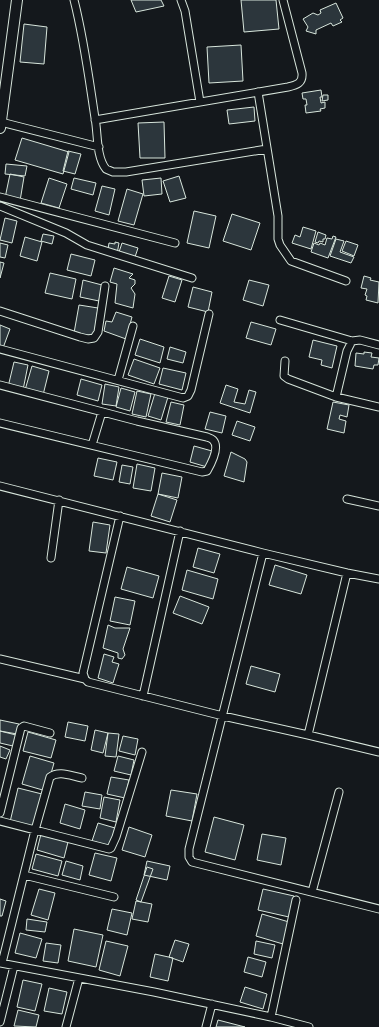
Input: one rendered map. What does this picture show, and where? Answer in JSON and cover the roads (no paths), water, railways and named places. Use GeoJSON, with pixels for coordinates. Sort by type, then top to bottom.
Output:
{"type":"FeatureCollection","features":[{"type":"Feature","properties":{"kind":"main road"},"geometry":{"type":"LineString","coordinates":[[0,125],[17,0]]}},
{"type":"Feature","properties":{"kind":"street"},"geometry":{"type":"LineString","coordinates":[[74,0],[79,18],[96,120],[100,157],[104,166],[109,171],[119,172],[141,170],[267,149]]}},
{"type":"Feature","properties":{"kind":"street"},"geometry":{"type":"LineString","coordinates":[[181,0],[185,11],[200,102]]}},
{"type":"Feature","properties":{"kind":"street"},"geometry":{"type":"LineString","coordinates":[[96,120],[258,92],[295,85],[301,82],[302,73],[283,0]]}},
{"type":"Feature","properties":{"kind":"street"},"geometry":{"type":"LineString","coordinates":[[258,92],[278,216],[278,239],[280,245],[291,261],[346,281]]}},
{"type":"Feature","properties":{"kind":"street"},"geometry":{"type":"LineString","coordinates":[[0,125],[99,147]]}},
{"type":"Feature","properties":{"kind":"street"},"geometry":{"type":"LineString","coordinates":[[0,197],[175,243]]}},
{"type":"Feature","properties":{"kind":"street"},"geometry":{"type":"LineString","coordinates":[[0,206],[66,232],[87,246],[192,278]]}},
{"type":"Feature","properties":{"kind":"street"},"geometry":{"type":"LineString","coordinates":[[0,311],[80,337],[88,339],[94,338],[98,332],[105,286]]}},
{"type":"Feature","properties":{"kind":"street"},"geometry":{"type":"LineString","coordinates":[[0,349],[183,398],[188,396],[209,314]]}},
{"type":"Feature","properties":{"kind":"street"},"geometry":{"type":"LineString","coordinates":[[280,320],[352,341],[360,340],[379,345]]}},
{"type":"Feature","properties":{"kind":"street"},"geometry":{"type":"LineString","coordinates":[[118,380],[133,326]]}},
{"type":"Feature","properties":{"kind":"street"},"geometry":{"type":"LineString","coordinates":[[336,397],[352,341]]}},
{"type":"Feature","properties":{"kind":"street"},"geometry":{"type":"LineString","coordinates":[[285,361],[284,376],[288,379],[336,397],[379,407]]}},
{"type":"Feature","properties":{"kind":"street"},"geometry":{"type":"LineString","coordinates":[[0,385],[102,412],[207,437],[213,440],[216,445],[207,471],[202,472],[0,423]]}},
{"type":"Feature","properties":{"kind":"street"},"geometry":{"type":"LineString","coordinates":[[92,445],[102,412]]}},
{"type":"Feature","properties":{"kind":"street"},"geometry":{"type":"LineString","coordinates":[[0,486],[264,553],[347,573],[379,579]]}},
{"type":"Feature","properties":{"kind":"street"},"geometry":{"type":"LineString","coordinates":[[347,499],[379,506]]}},
{"type":"Feature","properties":{"kind":"street"},"geometry":{"type":"LineString","coordinates":[[51,558],[59,500]]}},
{"type":"Feature","properties":{"kind":"street"},"geometry":{"type":"LineString","coordinates":[[85,679],[83,673],[120,516]]}},
{"type":"Feature","properties":{"kind":"street"},"geometry":{"type":"LineString","coordinates":[[143,696],[180,532]]}},
{"type":"Feature","properties":{"kind":"street"},"geometry":{"type":"LineString","coordinates":[[264,553],[189,849],[189,857],[192,862],[379,909]]}},
{"type":"Feature","properties":{"kind":"street"},"geometry":{"type":"LineString","coordinates":[[308,735],[347,573]]}},
{"type":"Feature","properties":{"kind":"street"},"geometry":{"type":"LineString","coordinates":[[0,659],[85,679],[88,682],[223,716],[379,752]]}},
{"type":"Feature","properties":{"kind":"street"},"geometry":{"type":"LineString","coordinates":[[0,813],[21,728],[24,726],[50,733]]}},
{"type":"Feature","properties":{"kind":"street"},"geometry":{"type":"LineString","coordinates":[[0,821],[109,849],[111,848],[116,837],[142,752]]}},
{"type":"Feature","properties":{"kind":"street"},"geometry":{"type":"LineString","coordinates":[[82,778],[55,773],[50,777],[1,963],[212,1004],[309,1027]]}},
{"type":"Feature","properties":{"kind":"street"},"geometry":{"type":"LineString","coordinates":[[312,892],[339,792]]}},
{"type":"Feature","properties":{"kind":"street"},"geometry":{"type":"LineString","coordinates":[[24,875],[114,897]]}},
{"type":"Feature","properties":{"kind":"street"},"geometry":{"type":"LineString","coordinates":[[271,1017],[296,900]]}},
{"type":"Feature","properties":{"kind":"street"},"geometry":{"type":"LineString","coordinates":[[0,1022],[14,966]]}},
{"type":"Feature","properties":{"kind":"street"},"geometry":{"type":"LineString","coordinates":[[66,1027],[78,978]]}},
{"type":"Feature","properties":{"kind":"street"},"geometry":{"type":"LineString","coordinates":[[206,1027],[212,1004]]}}]}
